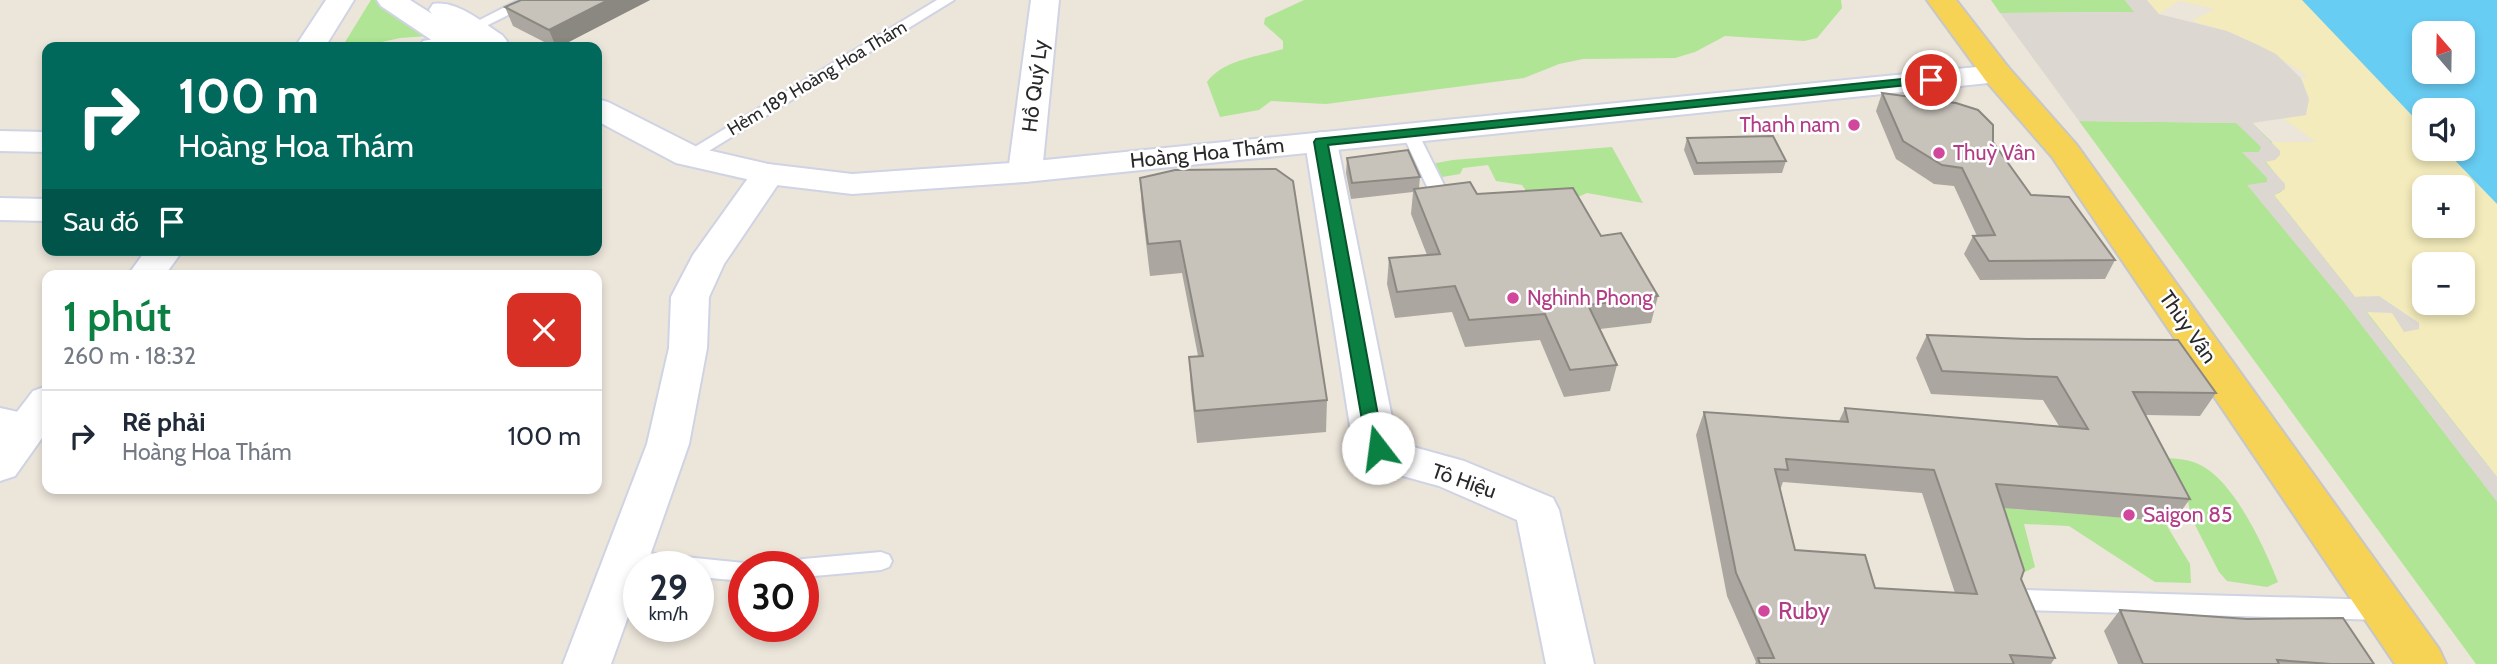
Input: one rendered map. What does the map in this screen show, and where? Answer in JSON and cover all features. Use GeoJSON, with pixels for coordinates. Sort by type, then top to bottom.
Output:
{"type":"FeatureCollection","features":[{"type":"Feature","properties":{"kind":"main road","name":"Thùy Vân"},"geometry":{"type":"LineString","coordinates":[[1941,0],[1997,74],[2064,151],[2422,664]]}},
{"type":"Feature","properties":{"kind":"street"},"geometry":{"type":"LineString","coordinates":[[313,42],[340,0]]}},
{"type":"Feature","properties":{"kind":"street"},"geometry":{"type":"LineString","coordinates":[[391,0],[460,42]]}},
{"type":"Feature","properties":{"kind":"street"},"geometry":{"type":"LineString","coordinates":[[427,0],[461,42]]}},
{"type":"Feature","properties":{"kind":"street","name":"Hồ Quý Ly"},"geometry":{"type":"LineString","coordinates":[[1025,172],[1045,0]]}},
{"type":"Feature","properties":{"kind":"street","name":"Hoàng Hoa Thám"},"geometry":{"type":"LineString","coordinates":[[602,111],[688,156],[768,174],[852,184],[1025,172],[1997,74]]}},
{"type":"Feature","properties":{"kind":"street"},"geometry":{"type":"LineString","coordinates":[[0,141],[42,142]]}},
{"type":"Feature","properties":{"kind":"street","name":"Tô Hiệu"},"geometry":{"type":"LineString","coordinates":[[1321,142],[1371,426],[1378,448],[1407,462],[1460,476],[1537,510],[1570,664]]}},
{"type":"Feature","properties":{"kind":"street"},"geometry":{"type":"LineString","coordinates":[[629,551],[668,444],[682,386],[688,348],[690,297],[706,263],[768,174]]}},
{"type":"Feature","properties":{"kind":"street"},"geometry":{"type":"LineString","coordinates":[[0,209],[42,210]]}},
{"type":"Feature","properties":{"kind":"street"},"geometry":{"type":"LineString","coordinates":[[150,270],[160,256]]}},
{"type":"Feature","properties":{"kind":"street"},"geometry":{"type":"LineString","coordinates":[[0,465],[24,417]]}},
{"type":"Feature","properties":{"kind":"street"},"geometry":{"type":"LineString","coordinates":[[587,664],[623,568]]}},
{"type":"Feature","properties":{"kind":"lane"},"geometry":{"type":"LineString","coordinates":[[464,42],[531,0]]}},
{"type":"Feature","properties":{"kind":"lane","name":"Hẻm 189 Hoàng Hoa Thám"},"geometry":{"type":"LineString","coordinates":[[688,156],[947,0]]}},
{"type":"Feature","properties":{"kind":"lane"},"geometry":{"type":"LineString","coordinates":[[1410,133],[1440,195]]}},
{"type":"Feature","properties":{"kind":"lane"},"geometry":{"type":"LineString","coordinates":[[819,567],[881,561]]}},
{"type":"Feature","properties":{"kind":"lane"},"geometry":{"type":"LineString","coordinates":[[2021,600],[2387,611]]}},
{"type":"Feature","properties":{"kind":"green space"},"geometry":{"type":"Polygon","coordinates":[[[371,0],[389,0],[443,35],[382,42],[345,42],[371,0]]]}},
{"type":"Feature","properties":{"kind":"green space"},"geometry":{"type":"Polygon","coordinates":[[[1304,0],[1841,0],[1842,8],[1817,38],[1804,41],[1725,36],[1695,52],[1675,58],[1583,59],[1559,64],[1524,78],[1326,104],[1271,101],[1259,110],[1220,117],[1207,82],[1231,64],[1283,49],[1283,41],[1264,24],[1265,18],[1304,0]]]}},
{"type":"Feature","properties":{"kind":"green space"},"geometry":{"type":"Polygon","coordinates":[[[1991,0],[2125,0],[2135,12],[2000,13],[1991,0]]]}},
{"type":"Feature","properties":{"kind":"green space"},"geometry":{"type":"Polygon","coordinates":[[[2079,121],[2252,123],[2272,142],[2266,161],[2497,477],[2497,664],[2476,664],[2079,121]]]}},
{"type":"Feature","properties":{"kind":"green space"},"geometry":{"type":"Polygon","coordinates":[[[1612,147],[1643,203],[1587,193],[1571,200],[1526,191],[1522,185],[1496,181],[1488,165],[1463,168],[1460,174],[1442,177],[1431,171],[1431,164],[1453,160],[1612,147]]]}},
{"type":"Feature","properties":{"kind":"green space"},"geometry":{"type":"Polygon","coordinates":[[[2156,458],[2193,462],[2204,467],[2228,488],[2248,519],[2278,582],[2267,587],[2227,581],[2219,572],[2191,517],[2187,496],[2156,458]]]}},
{"type":"Feature","properties":{"kind":"green space"},"geometry":{"type":"Polygon","coordinates":[[[1976,486],[2007,487],[2015,509],[2164,521],[2190,564],[2191,583],[2155,582],[2069,526],[2024,524],[2035,567],[2021,574],[1976,486]]]}},
{"type":"Feature","properties":{"kind":"sand"},"geometry":{"type":"Polygon","coordinates":[[[2147,0],[2432,0],[2461,21],[2412,21],[2412,84],[2475,84],[2475,31],[2497,47],[2497,477],[2366,311],[2393,313],[2419,323],[2379,296],[2355,297],[2274,195],[2281,192],[2285,184],[2265,161],[2280,151],[2272,142],[2316,142],[2283,118],[2306,115],[2309,99],[2301,78],[2308,76],[2258,45],[2227,31],[2192,21],[2215,9],[2179,1],[2159,14],[2147,0]]]}},
{"type":"Feature","properties":{"kind":"shaded area"},"geometry":{"type":"Polygon","coordinates":[[[2125,0],[2147,0],[2159,14],[2227,31],[2276,54],[2301,78],[2309,99],[2306,115],[2252,123],[2280,151],[2275,160],[2265,162],[2285,184],[2285,189],[2274,195],[2355,297],[2379,296],[2419,323],[2419,329],[2404,332],[2392,313],[2366,312],[2497,477],[2497,502],[2343,301],[2247,185],[2267,182],[2267,178],[2242,152],[2259,152],[2261,147],[2236,123],[2079,121],[2000,13],[2134,12],[2125,0]]]}},
{"type":"Feature","properties":{"kind":"water"},"geometry":{"type":"Polygon","coordinates":[[[2302,0],[2497,0],[2497,204],[2475,181],[2475,175],[2469,175],[2456,161],[2475,161],[2475,98],[2412,98],[2412,115],[2302,0]]]}},
{"type":"Feature","properties":{"kind":"building"},"geometry":{"type":"Polygon","coordinates":[[[521,0],[608,0],[549,30],[505,7],[521,0]]]}},
{"type":"Feature","properties":{"kind":"building"},"geometry":{"type":"Polygon","coordinates":[[[1882,93],[1956,103],[1978,110],[1993,125],[1993,142],[2031,195],[2069,197],[2115,260],[1989,261],[1973,236],[1995,235],[1962,168],[1942,165],[1903,141],[1882,93]]]}},
{"type":"Feature","properties":{"kind":"building"},"geometry":{"type":"Polygon","coordinates":[[[1773,136],[1786,161],[1697,163],[1687,138],[1773,136]]]}},
{"type":"Feature","properties":{"kind":"building"},"geometry":{"type":"Polygon","coordinates":[[[1408,150],[1420,177],[1352,183],[1347,158],[1408,150]]]}},
{"type":"Feature","properties":{"kind":"building"},"geometry":{"type":"Polygon","coordinates":[[[1276,169],[1293,181],[1327,400],[1195,411],[1189,357],[1203,356],[1180,241],[1148,244],[1140,178],[1175,170],[1276,169]]]}},
{"type":"Feature","properties":{"kind":"building","name":"Nghinh Phong"},"geometry":{"type":"Polygon","coordinates":[[[1470,182],[1477,194],[1573,188],[1601,236],[1621,233],[1658,296],[1588,305],[1617,365],[1570,370],[1545,314],[1469,320],[1455,286],[1397,292],[1389,258],[1440,254],[1414,189],[1470,182]]]}},
{"type":"Feature","properties":{"kind":"building"},"geometry":{"type":"Polygon","coordinates":[[[1927,335],[2178,340],[2216,393],[2133,392],[2190,499],[1996,484],[2024,570],[2021,579],[2055,658],[2010,655],[2014,664],[1760,664],[1758,658],[1774,658],[1736,573],[1704,412],[1848,422],[1845,408],[2088,429],[2057,377],[1942,371],[1927,335]],[[1786,459],[1788,470],[1775,469],[1795,550],[1865,555],[1875,588],[1977,594],[1934,470],[1786,459]]]}},
{"type":"Feature","properties":{"kind":"building"},"geometry":{"type":"Polygon","coordinates":[[[2120,610],[2247,619],[2343,618],[2374,664],[2277,660],[2279,664],[2143,664],[2120,610]]]}},
{"type":"Feature","properties":{"kind":"place","name":"Thanh nam"},"geometry":{"type":"Point","coordinates":[1854,125]}},
{"type":"Feature","properties":{"kind":"place","name":"Thuỳ Vân"},"geometry":{"type":"Point","coordinates":[1939,153]}},
{"type":"Feature","properties":{"kind":"place","name":"Nghinh Phong"},"geometry":{"type":"Point","coordinates":[1513,298]}},
{"type":"Feature","properties":{"kind":"place","name":"Saigon 85"},"geometry":{"type":"Point","coordinates":[2129,515]}},
{"type":"Feature","properties":{"kind":"place","name":"Ruby"},"geometry":{"type":"Point","coordinates":[1764,611]}},
{"type":"Feature","properties":{"kind":"route"},"geometry":{"type":"LineString","coordinates":[[1378,448],[1371,426],[1321,142],[1931,80]]}}]}
